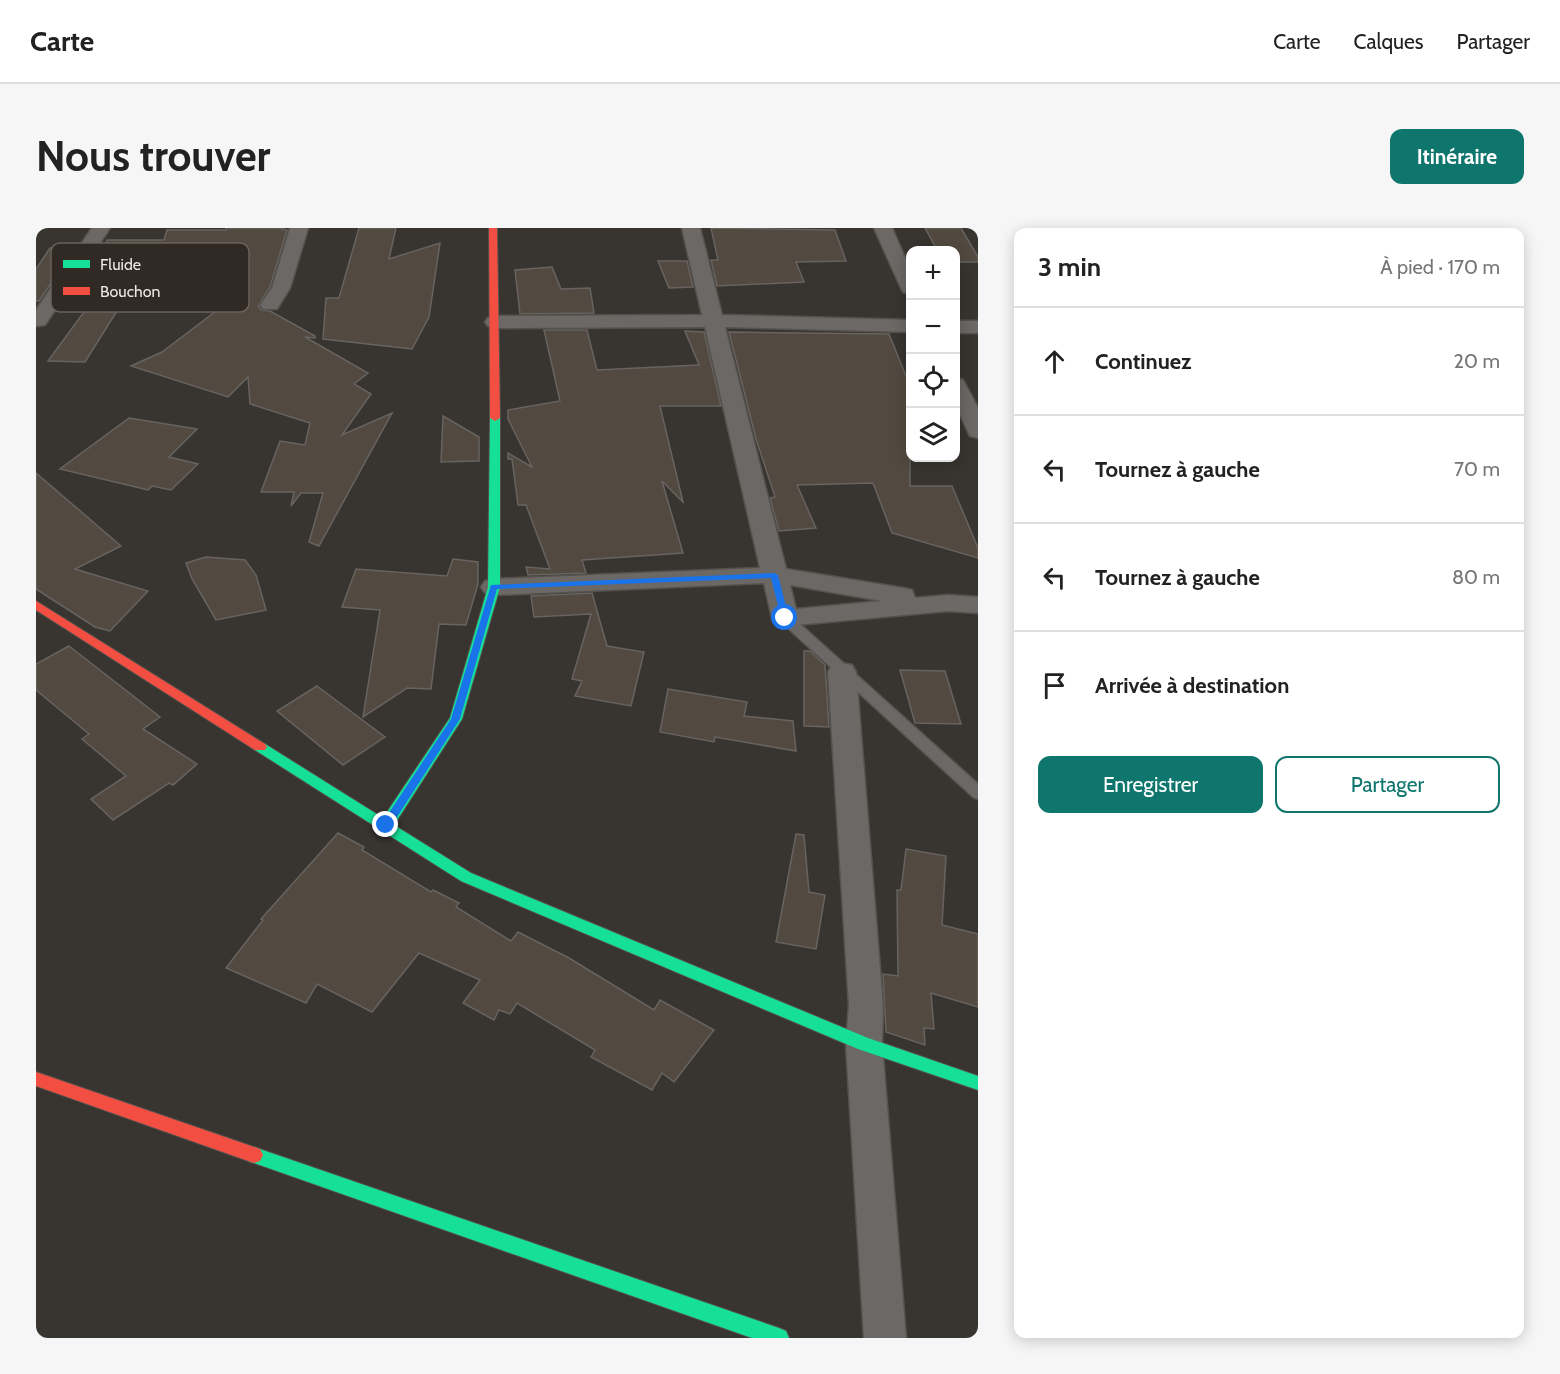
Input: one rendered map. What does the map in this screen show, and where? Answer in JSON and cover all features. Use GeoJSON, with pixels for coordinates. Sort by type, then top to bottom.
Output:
{"type":"FeatureCollection","features":[{"type":"Feature","properties":{"kind":"street"},"geometry":{"type":"LineString","coordinates":[[91,243],[101,228]]}},
{"type":"Feature","properties":{"kind":"street"},"geometry":{"type":"LineString","coordinates":[[270,305],[281,288],[299,228]]}},
{"type":"Feature","properties":{"kind":"street"},"geometry":{"type":"LineString","coordinates":[[386,825],[456,719],[494,586],[493,228]]}},
{"type":"Feature","properties":{"kind":"street"},"geometry":{"type":"LineString","coordinates":[[691,228],[785,618],[948,603]]}},
{"type":"Feature","properties":{"kind":"street"},"geometry":{"type":"LineString","coordinates":[[883,228],[906,279]]}},
{"type":"Feature","properties":{"kind":"street"},"geometry":{"type":"LineString","coordinates":[[38,321],[51,302]]}},
{"type":"Feature","properties":{"kind":"street"},"geometry":{"type":"LineString","coordinates":[[495,322],[712,321],[906,326]]}},
{"type":"Feature","properties":{"kind":"street"},"geometry":{"type":"LineString","coordinates":[[960,327],[978,327]]}},
{"type":"Feature","properties":{"kind":"street"},"geometry":{"type":"LineString","coordinates":[[960,393],[978,431]]}},
{"type":"Feature","properties":{"kind":"street"},"geometry":{"type":"LineString","coordinates":[[494,586],[774,575],[948,603],[978,605]]}},
{"type":"Feature","properties":{"kind":"street"},"geometry":{"type":"LineString","coordinates":[[36,605],[466,877],[864,1044],[978,1083]]}},
{"type":"Feature","properties":{"kind":"street"},"geometry":{"type":"LineString","coordinates":[[842,672],[866,1006],[864,1044],[885,1338]]}},
{"type":"Feature","properties":{"kind":"street"},"geometry":{"type":"LineString","coordinates":[[36,1079],[779,1338]]}},
{"type":"Feature","properties":{"kind":"lane"},"geometry":{"type":"LineString","coordinates":[[785,618],[978,793]]}},
{"type":"Feature","properties":{"kind":"building"},"geometry":{"type":"Polygon","coordinates":[[[226,228],[280,228],[287,230],[270,287],[258,306],[261,310],[270,311],[315,336],[315,338],[305,337],[368,373],[354,384],[371,394],[342,435],[392,413],[319,546],[309,542],[323,493],[301,493],[291,506],[294,492],[261,492],[280,441],[305,445],[310,423],[250,404],[248,377],[228,397],[131,366],[162,352],[215,312],[249,312],[249,243],[106,243],[107,240],[164,240],[167,230],[226,230],[226,228]]]}},
{"type":"Feature","properties":{"kind":"building"},"geometry":{"type":"Polygon","coordinates":[[[359,228],[396,228],[389,259],[440,243],[429,317],[412,349],[323,339],[326,298],[339,298],[359,228]]]}},
{"type":"Feature","properties":{"kind":"building"},"geometry":{"type":"Polygon","coordinates":[[[711,228],[835,230],[846,261],[796,262],[804,282],[717,286],[711,260],[718,260],[711,228]]]}},
{"type":"Feature","properties":{"kind":"building"},"geometry":{"type":"Polygon","coordinates":[[[925,228],[961,228],[978,257],[978,262],[960,262],[960,246],[935,246],[925,228]]]}},
{"type":"Feature","properties":{"kind":"building"},"geometry":{"type":"Polygon","coordinates":[[[51,248],[51,283],[39,301],[36,301],[36,269],[51,248]]]}},
{"type":"Feature","properties":{"kind":"building"},"geometry":{"type":"Polygon","coordinates":[[[658,261],[687,261],[693,287],[669,288],[658,261]]]}},
{"type":"Feature","properties":{"kind":"building"},"geometry":{"type":"Polygon","coordinates":[[[552,267],[561,289],[590,288],[594,313],[520,314],[515,270],[552,267]]]}},
{"type":"Feature","properties":{"kind":"building"},"geometry":{"type":"Polygon","coordinates":[[[84,312],[116,312],[85,362],[48,361],[84,312]]]}},
{"type":"Feature","properties":{"kind":"building"},"geometry":{"type":"Polygon","coordinates":[[[544,330],[587,330],[597,370],[699,365],[685,331],[704,332],[721,406],[660,406],[683,502],[662,481],[683,553],[582,560],[586,573],[528,575],[526,567],[550,569],[526,505],[518,505],[512,459],[508,459],[508,453],[532,467],[508,419],[508,410],[560,401],[544,330]]]}},
{"type":"Feature","properties":{"kind":"building"},"geometry":{"type":"Polygon","coordinates":[[[729,332],[889,334],[906,376],[906,462],[910,462],[910,486],[952,486],[978,548],[978,558],[892,533],[873,483],[797,485],[816,528],[779,531],[770,498],[775,497],[756,439],[729,332]]]}},
{"type":"Feature","properties":{"kind":"building"},"geometry":{"type":"Polygon","coordinates":[[[443,416],[479,437],[479,461],[441,462],[443,416]]]}},
{"type":"Feature","properties":{"kind":"building"},"geometry":{"type":"Polygon","coordinates":[[[129,418],[197,429],[169,457],[198,464],[171,490],[152,486],[148,490],[60,469],[129,418]]]}},
{"type":"Feature","properties":{"kind":"building"},"geometry":{"type":"Polygon","coordinates":[[[36,473],[121,546],[75,569],[148,591],[110,631],[95,627],[36,589],[36,473]]]}},
{"type":"Feature","properties":{"kind":"building"},"geometry":{"type":"Polygon","coordinates":[[[206,557],[245,560],[256,575],[266,610],[216,620],[192,579],[186,563],[206,557]]]}},
{"type":"Feature","properties":{"kind":"building"},"geometry":{"type":"Polygon","coordinates":[[[453,559],[478,562],[478,584],[466,625],[439,624],[431,689],[407,688],[363,717],[380,610],[342,607],[356,569],[447,576],[453,559]]]}},
{"type":"Feature","properties":{"kind":"building"},"geometry":{"type":"Polygon","coordinates":[[[592,593],[607,646],[644,652],[631,706],[575,696],[582,681],[572,679],[591,614],[534,617],[531,596],[592,593]]]}},
{"type":"Feature","properties":{"kind":"building"},"geometry":{"type":"Polygon","coordinates":[[[69,646],[160,717],[143,729],[197,764],[173,785],[169,783],[113,820],[91,799],[126,776],[82,739],[89,734],[36,690],[36,664],[69,646]]]}},
{"type":"Feature","properties":{"kind":"building"},"geometry":{"type":"Polygon","coordinates":[[[804,651],[810,651],[825,665],[829,727],[804,726],[804,651]]]}},
{"type":"Feature","properties":{"kind":"building"},"geometry":{"type":"Polygon","coordinates":[[[900,670],[945,671],[961,724],[915,723],[900,670]]]}},
{"type":"Feature","properties":{"kind":"building"},"geometry":{"type":"Polygon","coordinates":[[[317,686],[385,737],[343,765],[277,711],[317,686]]]}},
{"type":"Feature","properties":{"kind":"building"},"geometry":{"type":"Polygon","coordinates":[[[668,689],[747,702],[744,716],[793,721],[796,751],[715,737],[714,742],[660,732],[668,689]]]}},
{"type":"Feature","properties":{"kind":"building"},"geometry":{"type":"Polygon","coordinates":[[[338,833],[364,847],[362,850],[431,892],[433,890],[459,903],[456,907],[511,941],[518,932],[569,958],[654,1010],[660,1000],[714,1030],[674,1082],[662,1073],[652,1090],[591,1057],[595,1050],[517,1003],[510,1014],[499,1010],[494,1020],[463,1003],[480,980],[419,953],[372,1012],[317,984],[306,1003],[226,968],[263,920],[261,919],[338,833]]]}},
{"type":"Feature","properties":{"kind":"building"},"geometry":{"type":"Polygon","coordinates":[[[796,834],[804,835],[809,892],[825,895],[816,949],[776,942],[796,834]]]}},
{"type":"Feature","properties":{"kind":"building"},"geometry":{"type":"Polygon","coordinates":[[[906,849],[946,856],[942,925],[978,934],[978,1007],[931,993],[934,1029],[924,1028],[925,1045],[886,1032],[883,974],[898,976],[897,890],[901,890],[906,849]]]}},
{"type":"Feature","properties":{"kind":"traffic: fast"},"geometry":{"type":"LineString","coordinates":[[386,825],[456,719],[494,587],[495,418]]}},
{"type":"Feature","properties":{"kind":"traffic: fast"},"geometry":{"type":"LineString","coordinates":[[260,747],[466,877],[864,1044],[978,1083]]}},
{"type":"Feature","properties":{"kind":"traffic: fast"},"geometry":{"type":"LineString","coordinates":[[254,1155],[779,1338]]}},
{"type":"Feature","properties":{"kind":"traffic: jam"},"geometry":{"type":"LineString","coordinates":[[493,228],[495,418]]}},
{"type":"Feature","properties":{"kind":"traffic: jam"},"geometry":{"type":"LineString","coordinates":[[36,605],[260,747]]}},
{"type":"Feature","properties":{"kind":"traffic: jam"},"geometry":{"type":"LineString","coordinates":[[36,1079],[254,1155]]}},
{"type":"Feature","properties":{"kind":"route"},"geometry":{"type":"LineString","coordinates":[[386,825],[456,719],[494,586],[774,575],[785,618]]}}]}
